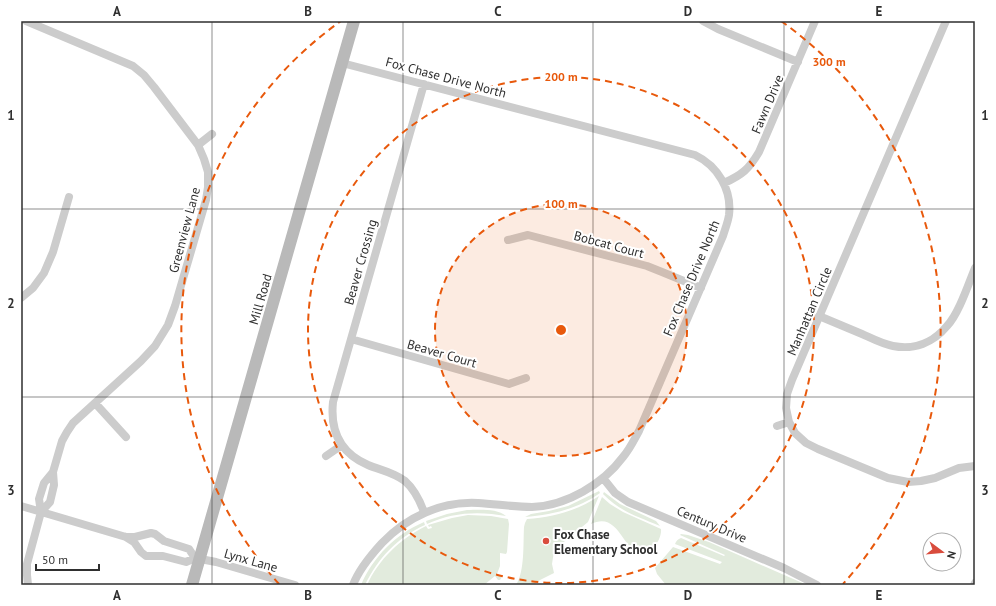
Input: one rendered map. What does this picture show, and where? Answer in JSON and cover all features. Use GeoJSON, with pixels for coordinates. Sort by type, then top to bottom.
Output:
{"type":"FeatureCollection","features":[{"type":"Feature","properties":{"kind":"street","name":"Greenview Lane"},"geometry":{"type":"LineString","coordinates":[[26,21],[133,66],[144,75],[198,146],[208,172],[206,200],[178,298],[168,325],[155,346],[141,361],[78,418],[67,432],[62,442],[53,472],[44,483],[39,499],[41,512],[27,564],[28,585]]}},
{"type":"Feature","properties":{"kind":"street","name":"Mill Road"},"geometry":{"type":"LineString","coordinates":[[192,585],[198,558],[354,21]]}},
{"type":"Feature","properties":{"kind":"street"},"geometry":{"type":"LineString","coordinates":[[704,21],[718,29],[798,62]]}},
{"type":"Feature","properties":{"kind":"street","name":"Fawn Drive"},"geometry":{"type":"LineString","coordinates":[[724,183],[742,174],[752,164],[759,152],[815,21]]}},
{"type":"Feature","properties":{"kind":"street","name":"Manhattan Circle"},"geometry":{"type":"LineString","coordinates":[[946,21],[792,380],[787,394],[786,408],[789,422],[795,433],[806,443],[888,478],[908,482],[921,481],[935,478],[959,468],[975,466]]}},
{"type":"Feature","properties":{"kind":"street","name":"Fox Chase Drive North"},"geometry":{"type":"LineString","coordinates":[[342,62],[691,154],[710,164],[717,172],[724,183],[730,204],[729,216],[723,236],[637,436],[632,446],[613,469],[595,485],[575,496],[555,503],[534,507],[475,503],[456,504],[424,512],[404,524],[388,537],[369,557],[353,585]]}},
{"type":"Feature","properties":{"kind":"street","name":"Beaver Crossing"},"geometry":{"type":"LineString","coordinates":[[424,84],[333,402],[332,414],[336,436],[353,457],[393,474],[406,482],[416,494],[424,512]]}},
{"type":"Feature","properties":{"kind":"street"},"geometry":{"type":"LineString","coordinates":[[198,146],[212,134]]}},
{"type":"Feature","properties":{"kind":"street"},"geometry":{"type":"LineString","coordinates":[[21,298],[33,288],[44,273],[53,252],[69,197]]}},
{"type":"Feature","properties":{"kind":"street","name":"Bobcat Court"},"geometry":{"type":"LineString","coordinates":[[508,240],[528,235],[646,266],[700,288]]}},
{"type":"Feature","properties":{"kind":"street"},"geometry":{"type":"LineString","coordinates":[[819,316],[892,346],[909,347],[922,344],[936,336],[948,326],[956,312],[975,268]]}},
{"type":"Feature","properties":{"kind":"street","name":"Beaver Court"},"geometry":{"type":"LineString","coordinates":[[351,339],[509,384],[526,378]]}},
{"type":"Feature","properties":{"kind":"street"},"geometry":{"type":"LineString","coordinates":[[95,403],[126,437]]}},
{"type":"Feature","properties":{"kind":"street"},"geometry":{"type":"LineString","coordinates":[[777,426],[789,422]]}},
{"type":"Feature","properties":{"kind":"street"},"geometry":{"type":"LineString","coordinates":[[326,456],[342,445]]}},
{"type":"Feature","properties":{"kind":"street","name":"Century Drive"},"geometry":{"type":"LineString","coordinates":[[603,478],[615,493],[628,502],[777,565],[817,585]]}},
{"type":"Feature","properties":{"kind":"street"},"geometry":{"type":"LineString","coordinates":[[21,506],[126,537],[134,542],[146,556],[163,556],[186,562],[198,558],[189,550],[164,541],[155,534],[150,533],[135,537],[126,537]]}},
{"type":"Feature","properties":{"kind":"street","name":"Lynx Lane"},"geometry":{"type":"LineString","coordinates":[[198,558],[295,585]]}},
{"type":"Feature","properties":{"kind":"shaded area"},"geometry":{"type":"Polygon","coordinates":[[[599,491],[600,493],[592,499],[573,507],[545,515],[525,517],[531,514],[568,506],[599,491]]]}},
{"type":"Feature","properties":{"kind":"shaded area"},"geometry":{"type":"Polygon","coordinates":[[[604,492],[620,504],[656,521],[660,526],[617,506],[603,494],[604,492]]]}},
{"type":"Feature","properties":{"kind":"shaded area"},"geometry":{"type":"Polygon","coordinates":[[[599,496],[588,522],[554,551],[552,564],[554,573],[540,580],[534,585],[516,585],[521,572],[524,527],[527,519],[546,517],[564,512],[582,506],[599,496]]]}},
{"type":"Feature","properties":{"kind":"shaded area"},"geometry":{"type":"Polygon","coordinates":[[[602,497],[623,512],[661,529],[660,537],[653,549],[642,555],[630,547],[620,533],[608,523],[600,521],[591,524],[602,497]]]}},
{"type":"Feature","properties":{"kind":"shaded area"},"geometry":{"type":"Polygon","coordinates":[[[467,510],[493,511],[502,513],[506,516],[476,513],[446,517],[427,524],[426,521],[447,514],[467,510]]]}},
{"type":"Feature","properties":{"kind":"shaded area"},"geometry":{"type":"Polygon","coordinates":[[[468,515],[491,516],[508,519],[507,552],[506,554],[500,553],[500,566],[497,574],[502,577],[500,580],[498,580],[495,576],[484,585],[367,585],[384,558],[416,531],[426,526],[428,529],[432,528],[428,525],[468,515]]]}},
{"type":"Feature","properties":{"kind":"shaded area"},"geometry":{"type":"Polygon","coordinates":[[[424,522],[425,525],[406,536],[390,549],[376,566],[365,585],[361,585],[372,565],[386,548],[404,533],[424,522]]]}},
{"type":"Feature","properties":{"kind":"shaded area"},"geometry":{"type":"Polygon","coordinates":[[[681,534],[709,542],[807,585],[666,585],[657,574],[655,568],[673,547],[720,564],[722,562],[675,544],[680,538],[724,556],[725,555],[680,535],[681,534]]]}},
{"type":"Feature","properties":{"kind":"place","name":"Fox Chase Elementary School"},"geometry":{"type":"Point","coordinates":[546,541]}}]}
